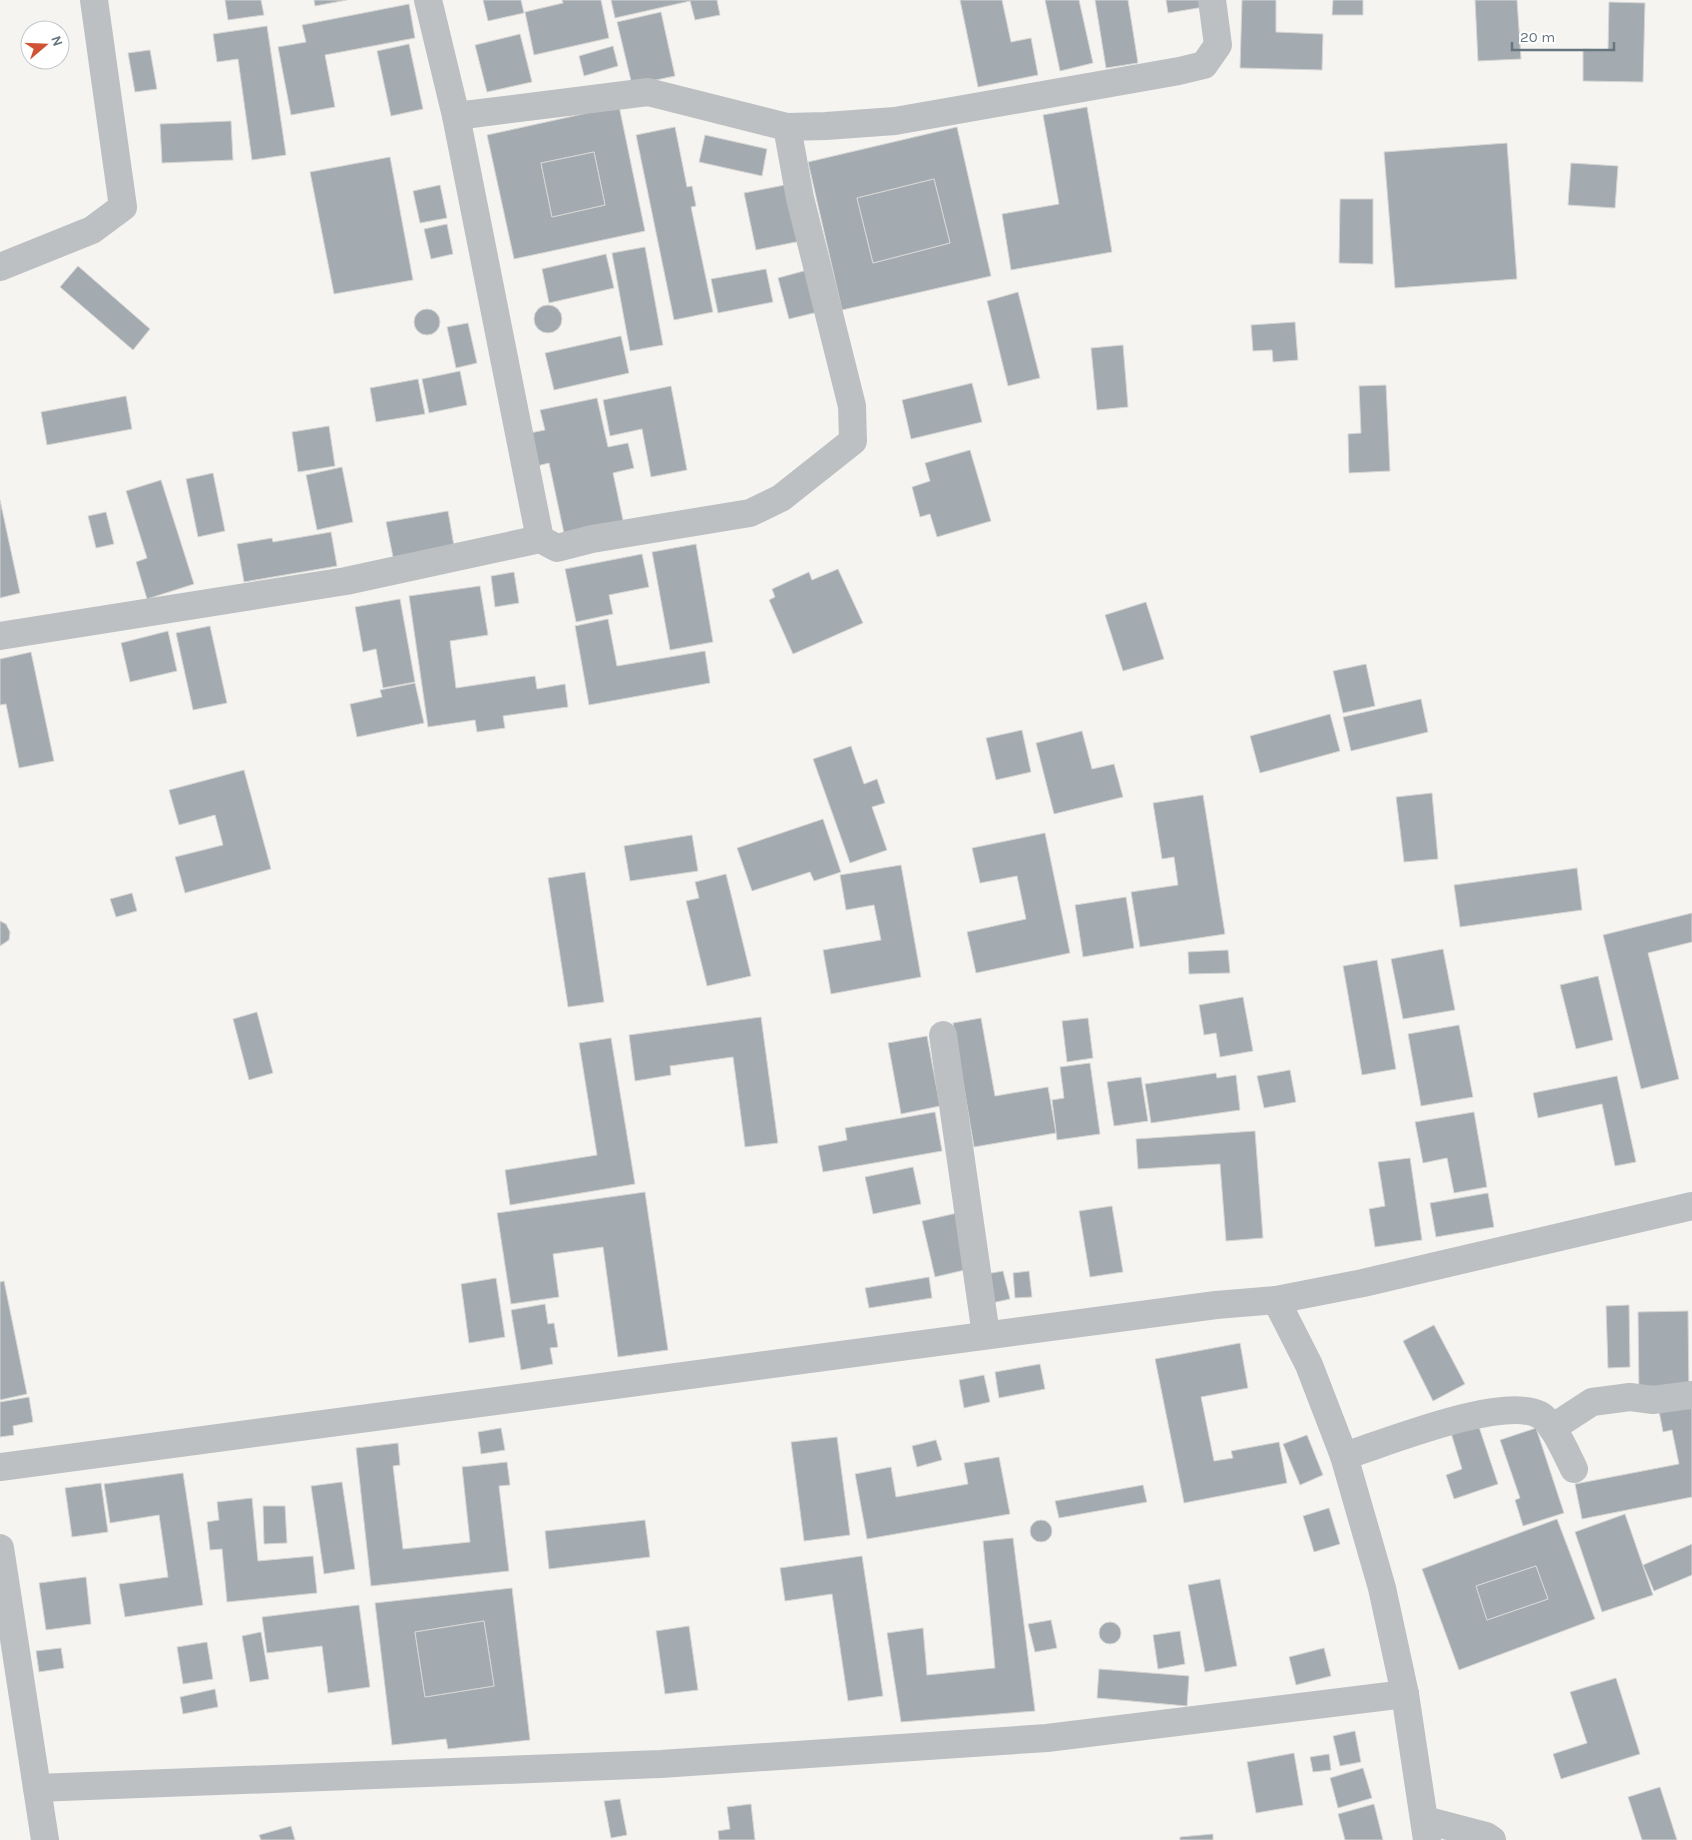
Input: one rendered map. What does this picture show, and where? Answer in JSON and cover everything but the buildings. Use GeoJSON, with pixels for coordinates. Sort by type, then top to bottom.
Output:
{"type":"FeatureCollection","features":[{"type":"Feature","properties":{"kind":"street"},"geometry":{"type":"LineString","coordinates":[[0,267],[92,230],[122,207],[94,0]]}},
{"type":"Feature","properties":{"kind":"street"},"geometry":{"type":"LineString","coordinates":[[428,0],[456,116],[540,539]]}},
{"type":"Feature","properties":{"kind":"street"},"geometry":{"type":"LineString","coordinates":[[456,116],[648,92],[787,127],[895,122],[1204,65],[1218,45],[1212,0]]}},
{"type":"Feature","properties":{"kind":"street"},"geometry":{"type":"LineString","coordinates":[[0,636],[346,581],[540,539],[557,548],[592,539],[750,513],[781,498],[853,441],[852,406],[800,198],[787,127]]}},
{"type":"Feature","properties":{"kind":"street"},"geometry":{"type":"LineString","coordinates":[[943,1035],[986,1335]]}},
{"type":"Feature","properties":{"kind":"street"},"geometry":{"type":"LineString","coordinates":[[0,1467],[986,1335],[1216,1305],[1276,1300],[1363,1283],[1692,1206]]}},
{"type":"Feature","properties":{"kind":"street"},"geometry":{"type":"LineString","coordinates":[[1276,1300],[1309,1365],[1344,1456],[1382,1588],[1405,1694],[1426,1830],[1486,1836],[1492,1840]]}},
{"type":"Feature","properties":{"kind":"street"},"geometry":{"type":"LineString","coordinates":[[1552,1428],[1592,1402],[1630,1397],[1653,1400],[1692,1395]]}},
{"type":"Feature","properties":{"kind":"street"},"geometry":{"type":"LineString","coordinates":[[1344,1456],[1484,1412],[1525,1411],[1540,1415],[1552,1428],[1574,1469]]}},
{"type":"Feature","properties":{"kind":"street"},"geometry":{"type":"LineString","coordinates":[[0,1548],[45,1840]]}},
{"type":"Feature","properties":{"kind":"street"},"geometry":{"type":"LineString","coordinates":[[37,1788],[661,1764],[1037,1738],[1405,1694]]}}]}
